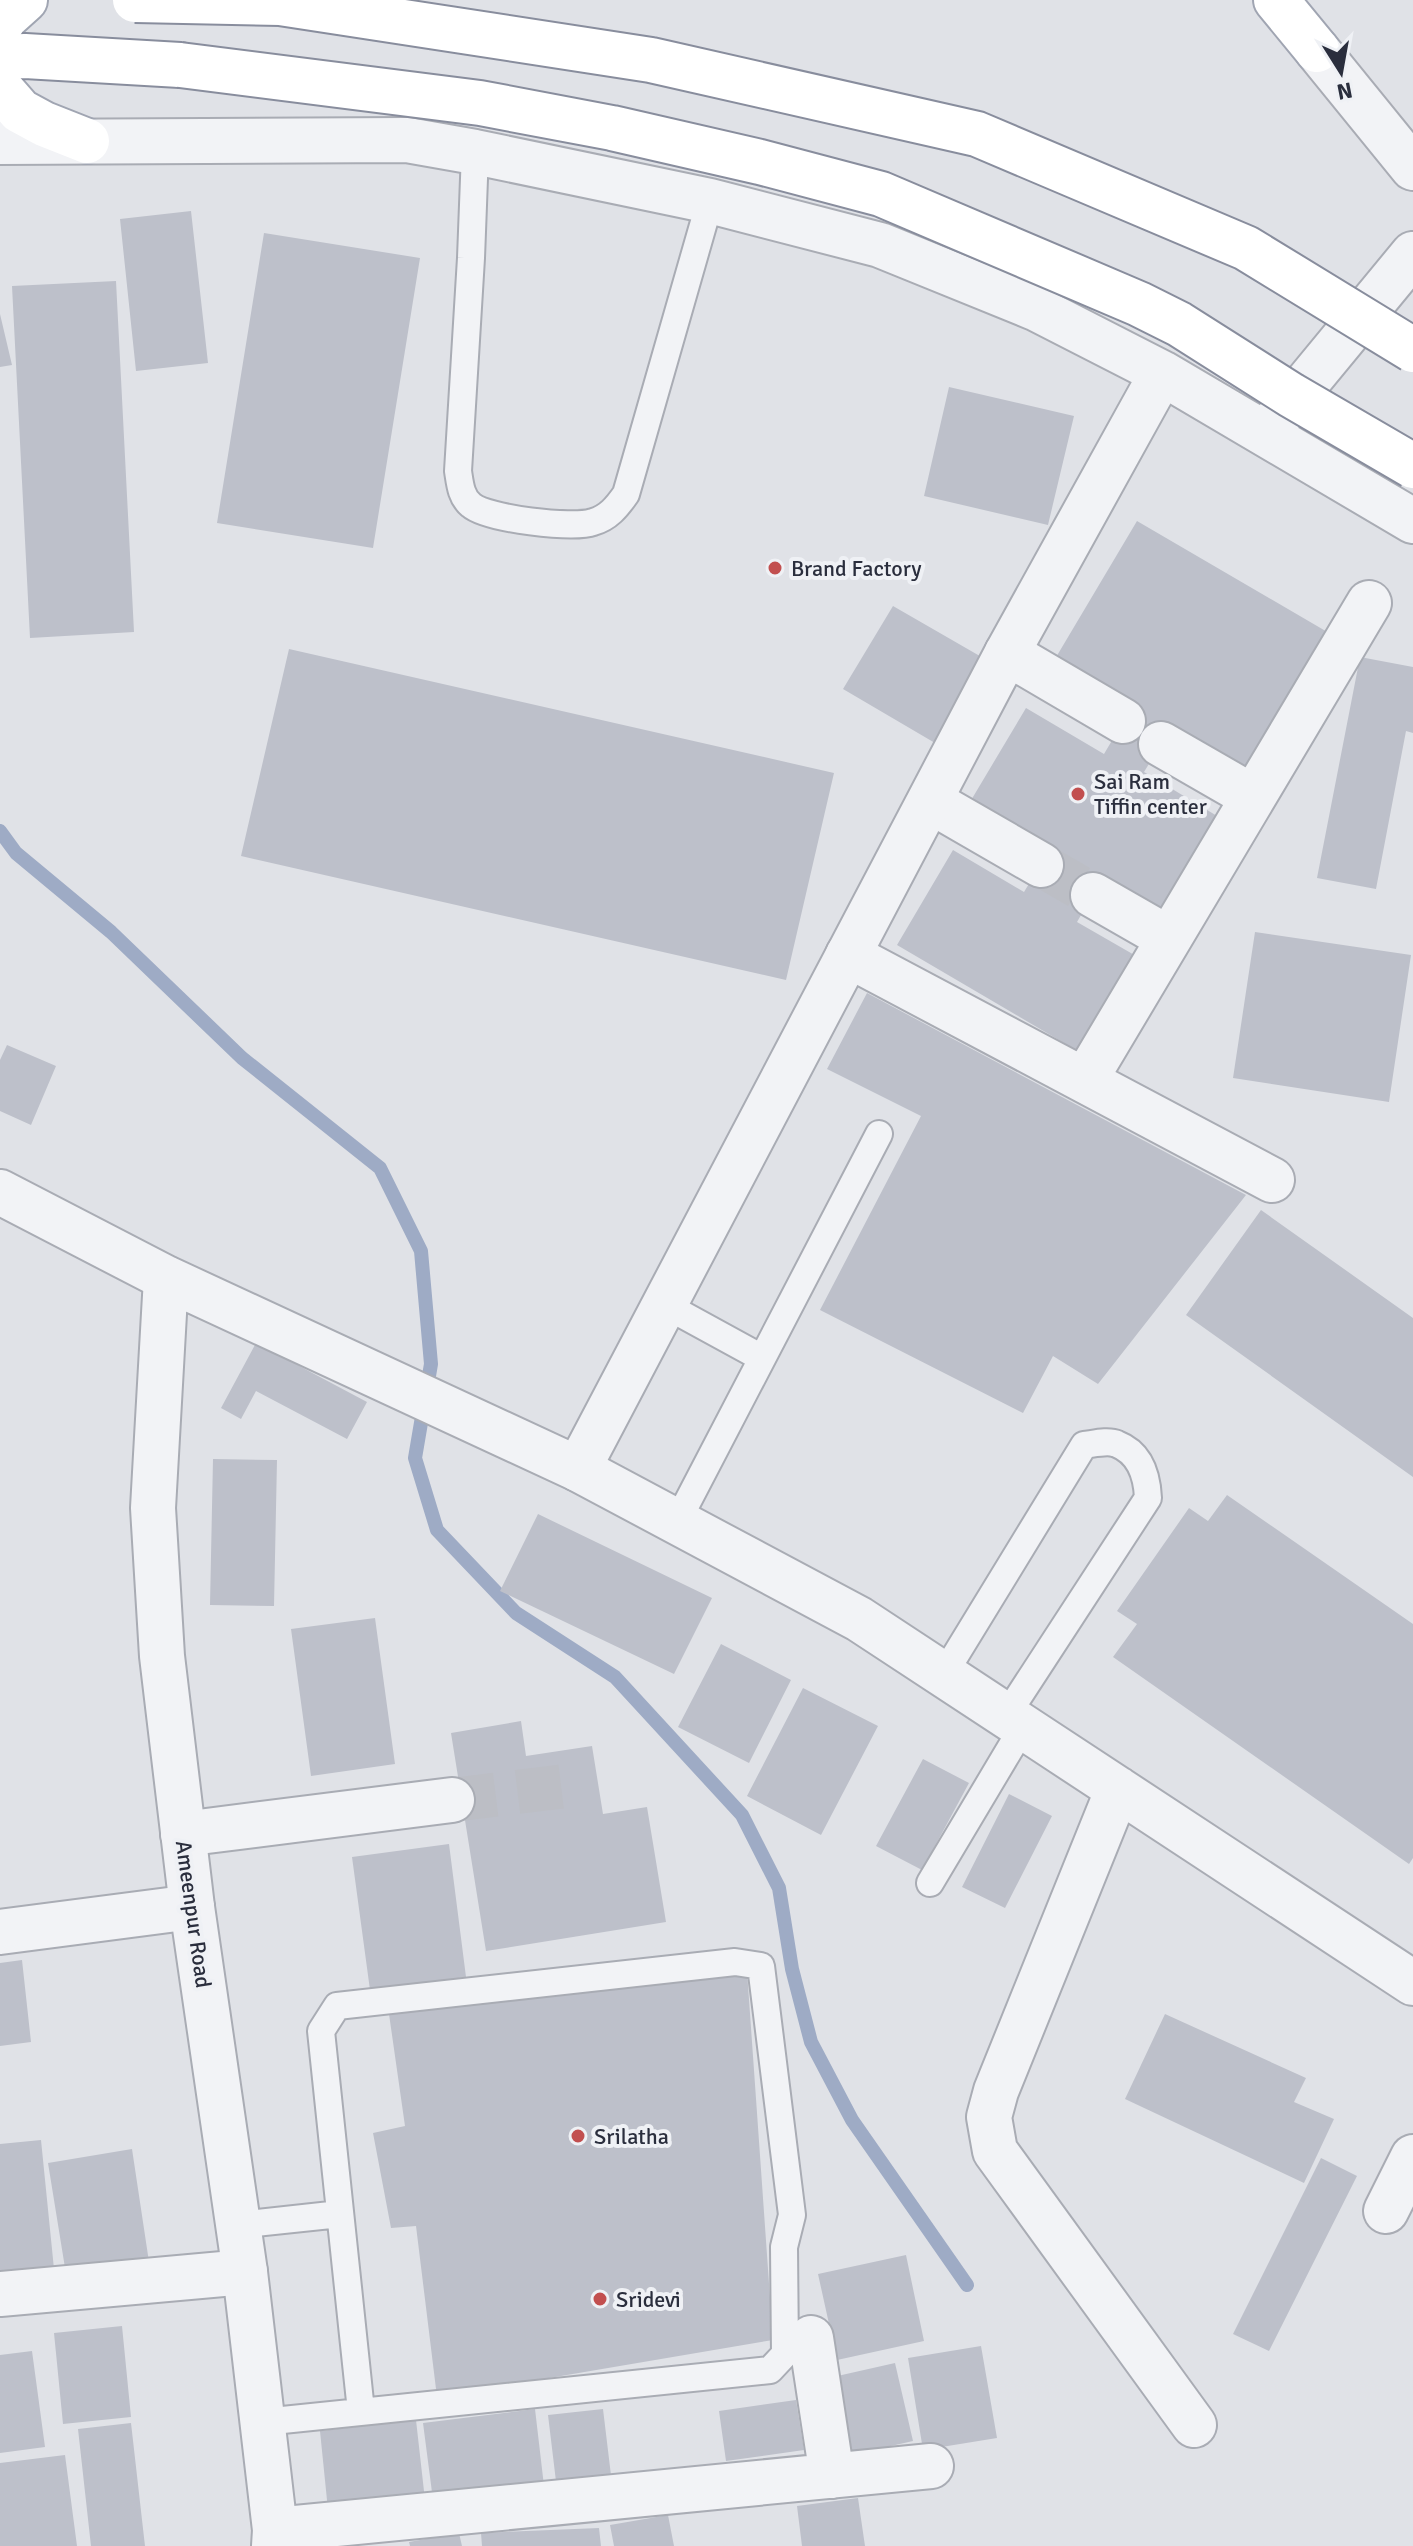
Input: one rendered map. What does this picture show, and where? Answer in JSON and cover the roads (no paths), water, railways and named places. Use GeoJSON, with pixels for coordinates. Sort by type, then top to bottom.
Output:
{"type":"FeatureCollection","features":[{"type":"Feature","properties":{"kind":"main road"},"geometry":{"type":"LineString","coordinates":[[0,26],[25,0]]}},
{"type":"Feature","properties":{"kind":"main road"},"geometry":{"type":"LineString","coordinates":[[135,0],[280,3],[651,60],[977,134],[1246,248],[1413,350]]}},
{"type":"Feature","properties":{"kind":"main road"},"geometry":{"type":"LineString","coordinates":[[1276,0],[1317,50]]}},
{"type":"Feature","properties":{"kind":"main road"},"geometry":{"type":"LineString","coordinates":[[1294,0],[1317,50]]}},
{"type":"Feature","properties":{"kind":"main road"},"geometry":{"type":"LineString","coordinates":[[0,57],[180,65],[480,103],[612,128],[881,194],[1153,310],[1413,466]]}},
{"type":"Feature","properties":{"kind":"main road"},"geometry":{"type":"LineString","coordinates":[[0,88],[20,111],[87,141]]}},
{"type":"Feature","properties":{"kind":"street"},"geometry":{"type":"LineString","coordinates":[[1317,50],[1413,168]]}},
{"type":"Feature","properties":{"kind":"street"},"geometry":{"type":"LineString","coordinates":[[0,142],[407,140],[710,201],[880,245],[1035,308],[1162,373],[1413,521]]}},
{"type":"Feature","properties":{"kind":"street"},"geometry":{"type":"LineString","coordinates":[[1265,434],[1413,254]]}},
{"type":"Feature","properties":{"kind":"street"},"geometry":{"type":"LineString","coordinates":[[578,1469],[1007,653],[1162,373]]}},
{"type":"Feature","properties":{"kind":"street"},"geometry":{"type":"LineString","coordinates":[[1085,1080],[1369,603]]}},
{"type":"Feature","properties":{"kind":"street"},"geometry":{"type":"LineString","coordinates":[[1007,653],[1123,721]]}},
{"type":"Feature","properties":{"kind":"street"},"geometry":{"type":"LineString","coordinates":[[1161,744],[1253,797]]}},
{"type":"Feature","properties":{"kind":"street"},"geometry":{"type":"LineString","coordinates":[[930,801],[1041,865]]}},
{"type":"Feature","properties":{"kind":"street"},"geometry":{"type":"LineString","coordinates":[[1093,895],[1168,938]]}},
{"type":"Feature","properties":{"kind":"street"},"geometry":{"type":"LineString","coordinates":[[848,955],[1272,1180]]}},
{"type":"Feature","properties":{"kind":"street"},"geometry":{"type":"LineString","coordinates":[[0,1192],[166,1278],[578,1469],[859,1619],[1413,1983]]}},
{"type":"Feature","properties":{"kind":"street","name":"Ameenpur Road"},"geometry":{"type":"LineString","coordinates":[[166,1278],[153,1508],[162,1656],[192,1907],[245,2272],[275,2538]]}},
{"type":"Feature","properties":{"kind":"street"},"geometry":{"type":"LineString","coordinates":[[1118,1789],[996,2091],[989,2117],[995,2151],[1194,2425]]}},
{"type":"Feature","properties":{"kind":"street"},"geometry":{"type":"LineString","coordinates":[[183,1834],[452,1800]]}},
{"type":"Feature","properties":{"kind":"street"},"geometry":{"type":"LineString","coordinates":[[0,1932],[192,1907]]}},
{"type":"Feature","properties":{"kind":"street"},"geometry":{"type":"LineString","coordinates":[[1386,2211],[1413,2157]]}},
{"type":"Feature","properties":{"kind":"street"},"geometry":{"type":"LineString","coordinates":[[0,2294],[245,2272]]}},
{"type":"Feature","properties":{"kind":"street"},"geometry":{"type":"LineString","coordinates":[[811,2338],[832,2476]]}},
{"type":"Feature","properties":{"kind":"street"},"geometry":{"type":"LineString","coordinates":[[275,2538],[931,2466]]}},
{"type":"Feature","properties":{"kind":"lane"},"geometry":{"type":"LineString","coordinates":[[475,152],[458,471],[461,492],[468,503],[478,510],[497,515],[566,526],[593,522],[613,512],[626,494],[710,201]]}},
{"type":"Feature","properties":{"kind":"lane"},"geometry":{"type":"LineString","coordinates":[[677,1522],[879,1134]]}},
{"type":"Feature","properties":{"kind":"lane"},"geometry":{"type":"LineString","coordinates":[[665,1305],[762,1358]]}},
{"type":"Feature","properties":{"kind":"lane"},"geometry":{"type":"LineString","coordinates":[[930,1883],[1015,1721],[1148,1498],[1147,1476],[1136,1457],[1115,1443],[1084,1445],[944,1674]]}},
{"type":"Feature","properties":{"kind":"lane"},"geometry":{"type":"LineString","coordinates":[[263,2422],[770,2370],[785,2354],[784,2247],[792,2215],[761,1966],[735,1962],[337,2006],[321,2031],[361,2411]]}},
{"type":"Feature","properties":{"kind":"lane"},"geometry":{"type":"LineString","coordinates":[[238,2225],[340,2214]]}},
{"type":"Feature","properties":{"kind":"waterway"},"geometry":{"type":"LineString","coordinates":[[0,831],[16,853],[111,932],[242,1058],[380,1168],[421,1251],[431,1364],[415,1458],[437,1530],[516,1613],[615,1677],[742,1815],[779,1888],[792,1969],[811,2042],[852,2120],[967,2285]]}},
{"type":"Feature","properties":{"kind":"tunnel"},"geometry":{"type":"LineString","coordinates":[[1041,865],[1093,895]]}},
{"type":"Feature","properties":{"kind":"tunnel"},"geometry":{"type":"LineString","coordinates":[[452,1800],[582,1784]]}},
{"type":"Feature","properties":{"kind":"place","name":"Brand Factory"},"geometry":{"type":"Point","coordinates":[775,568]}},
{"type":"Feature","properties":{"kind":"place","name":"Sai Ram Tiffin center"},"geometry":{"type":"Point","coordinates":[1078,794]}},
{"type":"Feature","properties":{"kind":"place","name":"Srilatha"},"geometry":{"type":"Point","coordinates":[578,2136]}},
{"type":"Feature","properties":{"kind":"place","name":"Sridevi"},"geometry":{"type":"Point","coordinates":[600,2299]}}]}
